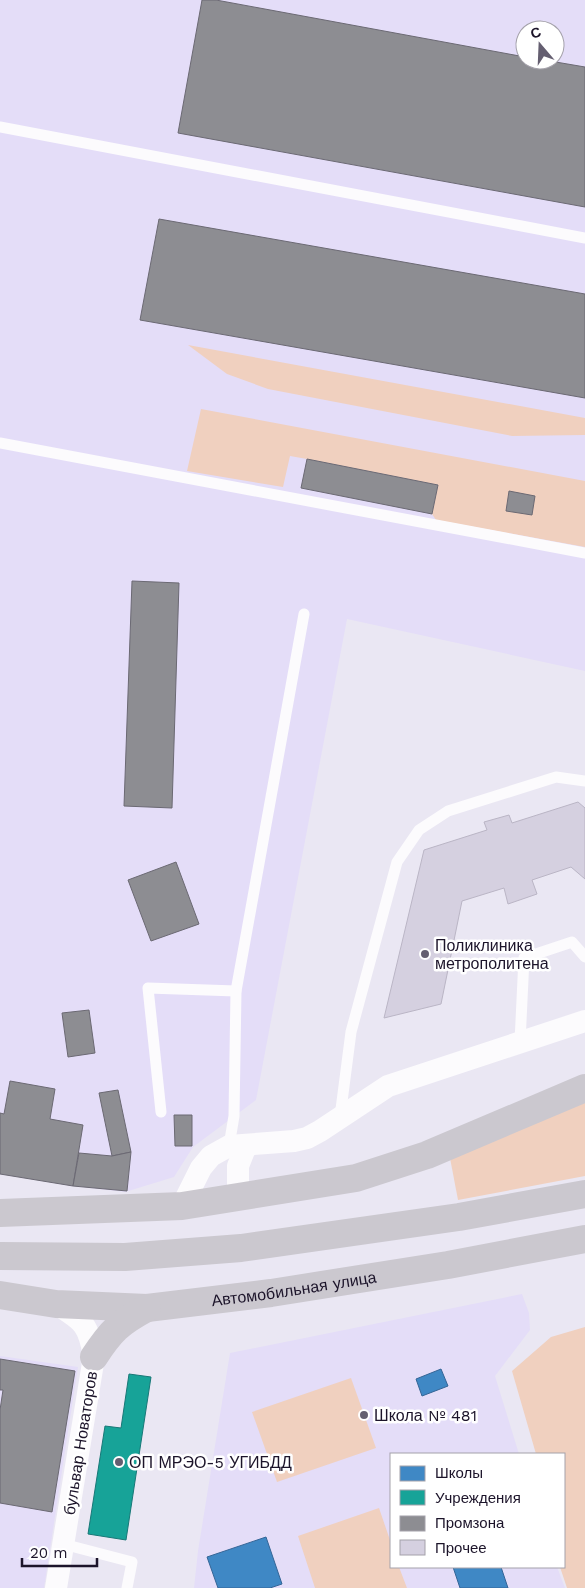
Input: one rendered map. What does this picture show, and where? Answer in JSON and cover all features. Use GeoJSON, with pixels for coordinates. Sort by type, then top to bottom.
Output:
{"type":"FeatureCollection","features":[{"type":"Feature","properties":{"kind":"main road"},"geometry":{"type":"LineString","coordinates":[[0,1213],[182,1206],[356,1178],[427,1155],[585,1088]]}},
{"type":"Feature","properties":{"kind":"main road"},"geometry":{"type":"LineString","coordinates":[[3,1256],[125,1257],[241,1248],[459,1217],[585,1194]]}},
{"type":"Feature","properties":{"kind":"main road","name":"Автомобильная улица"},"geometry":{"type":"LineString","coordinates":[[0,1295],[56,1304],[105,1308],[147,1308],[281,1292],[448,1264],[585,1238]]}},
{"type":"Feature","properties":{"kind":"main road"},"geometry":{"type":"LineString","coordinates":[[94,1357],[111,1333],[124,1321],[147,1308]]}},
{"type":"Feature","properties":{"kind":"street"},"geometry":{"type":"LineString","coordinates":[[182,1206],[201,1168],[211,1156],[238,1146],[308,1138],[388,1086],[585,1021]]}},
{"type":"Feature","properties":{"kind":"street"},"geometry":{"type":"LineString","coordinates":[[238,1146],[238,1197]]}},
{"type":"Feature","properties":{"kind":"street"},"geometry":{"type":"LineString","coordinates":[[56,1304],[78,1318],[88,1331],[94,1357]]}},
{"type":"Feature","properties":{"kind":"street","name":"бульвар Новаторов"},"geometry":{"type":"LineString","coordinates":[[56,1588],[94,1357]]}},
{"type":"Feature","properties":{"kind":"lane"},"geometry":{"type":"LineString","coordinates":[[0,127],[585,238]]}},
{"type":"Feature","properties":{"kind":"lane"},"geometry":{"type":"LineString","coordinates":[[0,443],[585,553]]}},
{"type":"Feature","properties":{"kind":"lane"},"geometry":{"type":"LineString","coordinates":[[238,1146],[234,1116],[236,991],[304,614]]}},
{"type":"Feature","properties":{"kind":"lane"},"geometry":{"type":"LineString","coordinates":[[340,1118],[351,1032],[396,862],[419,830],[448,810],[556,777],[585,782]]}},
{"type":"Feature","properties":{"kind":"lane"},"geometry":{"type":"LineString","coordinates":[[520,1042],[524,958],[572,942],[585,957]]}},
{"type":"Feature","properties":{"kind":"lane"},"geometry":{"type":"LineString","coordinates":[[160,1112],[148,988],[236,991]]}},
{"type":"Feature","properties":{"kind":"lane"},"geometry":{"type":"LineString","coordinates":[[63,1544],[132,1562],[127,1588]]}},
{"type":"Feature","properties":{"kind":"shaded area"},"geometry":{"type":"Polygon","coordinates":[[[0,0],[585,0],[585,671],[347,619],[256,1100],[193,1147],[174,1177],[125,1192],[0,1174],[0,0]]]}},
{"type":"Feature","properties":{"kind":"shaded area"},"geometry":{"type":"Polygon","coordinates":[[[188,345],[585,418],[585,435],[512,436],[268,389],[227,374],[188,345]]]}},
{"type":"Feature","properties":{"kind":"shaded area"},"geometry":{"type":"Polygon","coordinates":[[[201,409],[585,481],[585,547],[436,520],[432,514],[438,485],[307,459],[290,456],[283,487],[187,471],[201,409]]]}},
{"type":"Feature","properties":{"kind":"shaded area"},"geometry":{"type":"Polygon","coordinates":[[[585,1093],[585,1176],[458,1200],[450,1158],[585,1093]]]}},
{"type":"Feature","properties":{"kind":"shaded area","name":"Школа № 481"},"geometry":{"type":"Polygon","coordinates":[[[522,1294],[529,1313],[530,1330],[495,1376],[519,1453],[390,1453],[390,1568],[557,1568],[565,1588],[194,1588],[198,1551],[230,1353],[522,1294]]]}},
{"type":"Feature","properties":{"kind":"shaded area"},"geometry":{"type":"Polygon","coordinates":[[[585,1327],[585,1588],[567,1588],[560,1568],[565,1568],[565,1453],[536,1453],[512,1371],[551,1337],[585,1327]]]}},
{"type":"Feature","properties":{"kind":"shaded area"},"geometry":{"type":"Polygon","coordinates":[[[0,1356],[78,1367],[44,1588],[0,1588],[0,1356]]]}},
{"type":"Feature","properties":{"kind":"shaded area"},"geometry":{"type":"Polygon","coordinates":[[[351,1378],[376,1448],[277,1482],[252,1412],[351,1378]]]}},
{"type":"Feature","properties":{"kind":"shaded area"},"geometry":{"type":"Polygon","coordinates":[[[379,1508],[390,1540],[390,1568],[399,1568],[407,1588],[315,1588],[298,1536],[379,1508]]]}},
{"type":"Feature","properties":{"kind":"building: Школы"},"geometry":{"type":"Polygon","coordinates":[[[441,1369],[448,1386],[422,1396],[416,1379],[441,1369]]]}},
{"type":"Feature","properties":{"kind":"building: Школы"},"geometry":{"type":"Polygon","coordinates":[[[266,1537],[282,1584],[270,1588],[218,1588],[207,1557],[266,1537]]]}},
{"type":"Feature","properties":{"kind":"building: Школы"},"geometry":{"type":"Polygon","coordinates":[[[453,1568],[501,1568],[508,1588],[460,1588],[453,1568]]]}},
{"type":"Feature","properties":{"kind":"building: Учреждения","name":"ОП МРЭО-5 УГИБДД"},"geometry":{"type":"Polygon","coordinates":[[[129,1374],[151,1377],[126,1540],[88,1534],[105,1426],[121,1428],[129,1374]]]}},
{"type":"Feature","properties":{"kind":"building: Промзона"},"geometry":{"type":"Polygon","coordinates":[[[202,0],[216,0],[515,55],[515,70],[565,70],[565,64],[585,67],[585,207],[178,133],[202,0]]]}},
{"type":"Feature","properties":{"kind":"building: Промзона"},"geometry":{"type":"Polygon","coordinates":[[[159,219],[585,294],[585,398],[140,320],[159,219]]]}},
{"type":"Feature","properties":{"kind":"building: Промзона"},"geometry":{"type":"Polygon","coordinates":[[[307,459],[438,485],[432,514],[301,488],[307,459]]]}},
{"type":"Feature","properties":{"kind":"building: Промзона"},"geometry":{"type":"Polygon","coordinates":[[[509,491],[535,496],[532,515],[506,511],[509,491]]]}},
{"type":"Feature","properties":{"kind":"building: Промзона"},"geometry":{"type":"Polygon","coordinates":[[[132,581],[179,583],[172,808],[124,806],[132,581]]]}},
{"type":"Feature","properties":{"kind":"building: Промзона"},"geometry":{"type":"Polygon","coordinates":[[[176,862],[199,924],[151,941],[128,880],[176,862]]]}},
{"type":"Feature","properties":{"kind":"building: Промзона"},"geometry":{"type":"Polygon","coordinates":[[[89,1010],[95,1053],[68,1057],[62,1013],[89,1010]]]}},
{"type":"Feature","properties":{"kind":"building: Промзона"},"geometry":{"type":"Polygon","coordinates":[[[10,1081],[55,1089],[50,1119],[83,1125],[73,1186],[0,1174],[0,1113],[4,1114],[10,1081]]]}},
{"type":"Feature","properties":{"kind":"building: Промзона"},"geometry":{"type":"Polygon","coordinates":[[[118,1090],[131,1152],[112,1156],[99,1093],[118,1090]]]}},
{"type":"Feature","properties":{"kind":"building: Промзона"},"geometry":{"type":"Polygon","coordinates":[[[174,1115],[192,1115],[192,1146],[175,1146],[174,1115]]]}},
{"type":"Feature","properties":{"kind":"building: Промзона"},"geometry":{"type":"Polygon","coordinates":[[[131,1152],[127,1191],[73,1186],[79,1153],[112,1156],[131,1152]]]}},
{"type":"Feature","properties":{"kind":"building: Промзона"},"geometry":{"type":"Polygon","coordinates":[[[0,1359],[75,1371],[52,1512],[0,1503],[0,1410],[3,1390],[0,1390],[0,1359]]]}},
{"type":"Feature","properties":{"kind":"building: Прочее","name":"Поликлиника метрополитена"},"geometry":{"type":"Polygon","coordinates":[[[578,802],[585,808],[585,879],[571,867],[532,880],[537,894],[508,904],[504,888],[462,901],[441,1004],[384,1018],[424,850],[487,830],[484,822],[509,815],[512,823],[578,802]]]}},
{"type":"Feature","properties":{"kind":"place","name":"Поликлиника метрополитена"},"geometry":{"type":"Point","coordinates":[425,954]}},
{"type":"Feature","properties":{"kind":"place","name":"Школа № 481"},"geometry":{"type":"Point","coordinates":[364,1415]}},
{"type":"Feature","properties":{"kind":"place","name":"ОП МРЭО-5 УГИБДД"},"geometry":{"type":"Point","coordinates":[119,1462]}}]}
